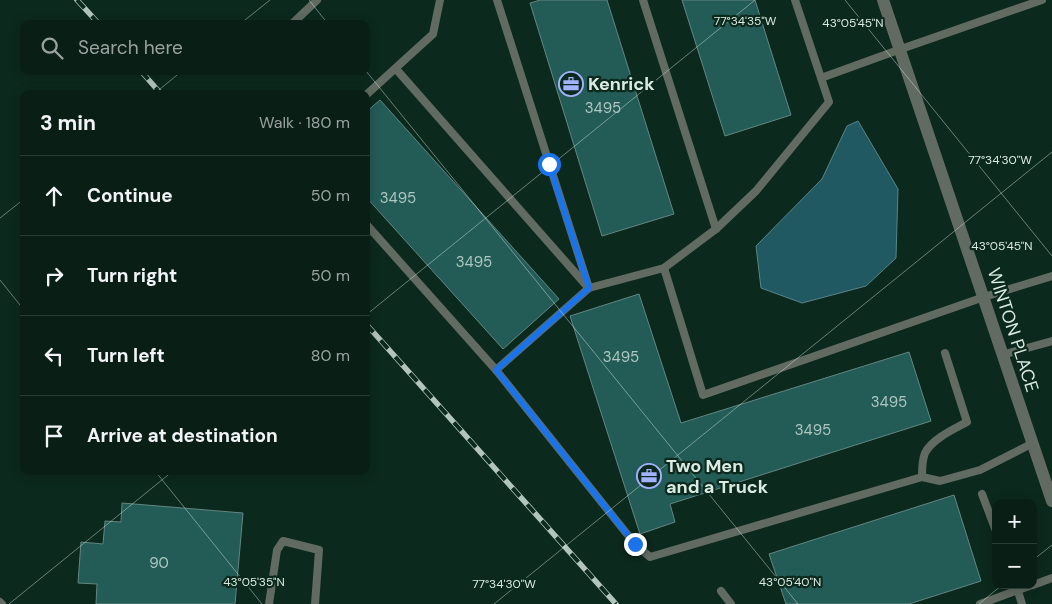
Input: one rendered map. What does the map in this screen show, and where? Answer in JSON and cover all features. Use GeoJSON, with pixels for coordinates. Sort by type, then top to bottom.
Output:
{"type":"FeatureCollection","features":[{"type":"Feature","properties":{"kind":"street","name":"WINTON PLACE"},"geometry":{"type":"LineString","coordinates":[[883,0],[1052,501]]}},
{"type":"Feature","properties":{"kind":"lane"},"geometry":{"type":"LineString","coordinates":[[296,20],[316,0]]}},
{"type":"Feature","properties":{"kind":"lane"},"geometry":{"type":"LineString","coordinates":[[370,92],[433,34],[440,0]]}},
{"type":"Feature","properties":{"kind":"lane"},"geometry":{"type":"LineString","coordinates":[[497,0],[589,288]]}},
{"type":"Feature","properties":{"kind":"lane"},"geometry":{"type":"LineString","coordinates":[[642,0],[716,229]]}},
{"type":"Feature","properties":{"kind":"lane"},"geometry":{"type":"LineString","coordinates":[[496,370],[589,288],[664,268],[716,229],[756,191],[829,102],[795,0]]}},
{"type":"Feature","properties":{"kind":"lane"},"geometry":{"type":"LineString","coordinates":[[821,78],[1042,0]]}},
{"type":"Feature","properties":{"kind":"lane"},"geometry":{"type":"LineString","coordinates":[[396,69],[589,288]]}},
{"type":"Feature","properties":{"kind":"lane"},"geometry":{"type":"LineString","coordinates":[[370,228],[496,370],[635,544],[650,557],[922,477],[940,481],[980,470],[1033,443]]}},
{"type":"Feature","properties":{"kind":"lane"},"geometry":{"type":"LineString","coordinates":[[664,268],[703,395],[984,297],[1052,276]]}},
{"type":"Feature","properties":{"kind":"lane"},"geometry":{"type":"LineString","coordinates":[[1002,355],[1052,341]]}},
{"type":"Feature","properties":{"kind":"lane"},"geometry":{"type":"LineString","coordinates":[[922,477],[922,463],[925,453],[942,436],[967,422],[945,353]]}},
{"type":"Feature","properties":{"kind":"lane"},"geometry":{"type":"LineString","coordinates":[[982,494],[992,520]]}},
{"type":"Feature","properties":{"kind":"lane"},"geometry":{"type":"LineString","coordinates":[[269,604],[277,550],[283,541],[319,550],[315,604]]}},
{"type":"Feature","properties":{"kind":"lane"},"geometry":{"type":"LineString","coordinates":[[1037,584],[1052,578]]}},
{"type":"Feature","properties":{"kind":"lane"},"geometry":{"type":"LineString","coordinates":[[980,604],[1015,589]]}},
{"type":"Feature","properties":{"kind":"lane"},"geometry":{"type":"LineString","coordinates":[[1017,589],[1022,604]]}},
{"type":"Feature","properties":{"kind":"lane"},"geometry":{"type":"LineString","coordinates":[[721,591],[731,604]]}},
{"type":"Feature","properties":{"kind":"water"},"geometry":{"type":"Polygon","coordinates":[[[858,121],[898,189],[896,258],[866,286],[802,303],[761,288],[756,246],[822,179],[847,126],[858,121]]]}},
{"type":"Feature","properties":{"kind":"building"},"geometry":{"type":"Polygon","coordinates":[[[540,0],[607,0],[674,214],[602,236],[530,3],[540,0]]]}},
{"type":"Feature","properties":{"kind":"building"},"geometry":{"type":"Polygon","coordinates":[[[682,0],[755,0],[791,115],[725,136],[682,0]]]}},
{"type":"Feature","properties":{"kind":"building"},"geometry":{"type":"Polygon","coordinates":[[[380,100],[559,299],[503,349],[370,201],[370,109],[380,100]]]}},
{"type":"Feature","properties":{"kind":"building"},"geometry":{"type":"Polygon","coordinates":[[[639,294],[681,423],[909,352],[931,421],[670,504],[675,522],[640,534],[570,316],[639,294]]]}},
{"type":"Feature","properties":{"kind":"building"},"geometry":{"type":"Polygon","coordinates":[[[954,495],[981,581],[909,604],[786,604],[769,554],[954,495]]]}},
{"type":"Feature","properties":{"kind":"building"},"geometry":{"type":"Polygon","coordinates":[[[122,503],[243,513],[235,604],[96,604],[97,584],[78,583],[81,542],[103,544],[105,521],[121,522],[122,503]]]}},
{"type":"Feature","properties":{"kind":"railway"},"geometry":{"type":"LineString","coordinates":[[77,0],[95,20]]}},
{"type":"Feature","properties":{"kind":"railway"},"geometry":{"type":"LineString","coordinates":[[144,75],[158,90]]}},
{"type":"Feature","properties":{"kind":"railway"},"geometry":{"type":"LineString","coordinates":[[370,328],[616,604]]}},
{"type":"Feature","properties":{"kind":"place","name":"Kenrick"},"geometry":{"type":"Point","coordinates":[571,84]}},
{"type":"Feature","properties":{"kind":"place","name":"Two Men and a Truck"},"geometry":{"type":"Point","coordinates":[649,476]}},
{"type":"Feature","properties":{"kind":"route"},"geometry":{"type":"LineString","coordinates":[[549,164],[589,288],[496,370],[635,544]]}}]}
